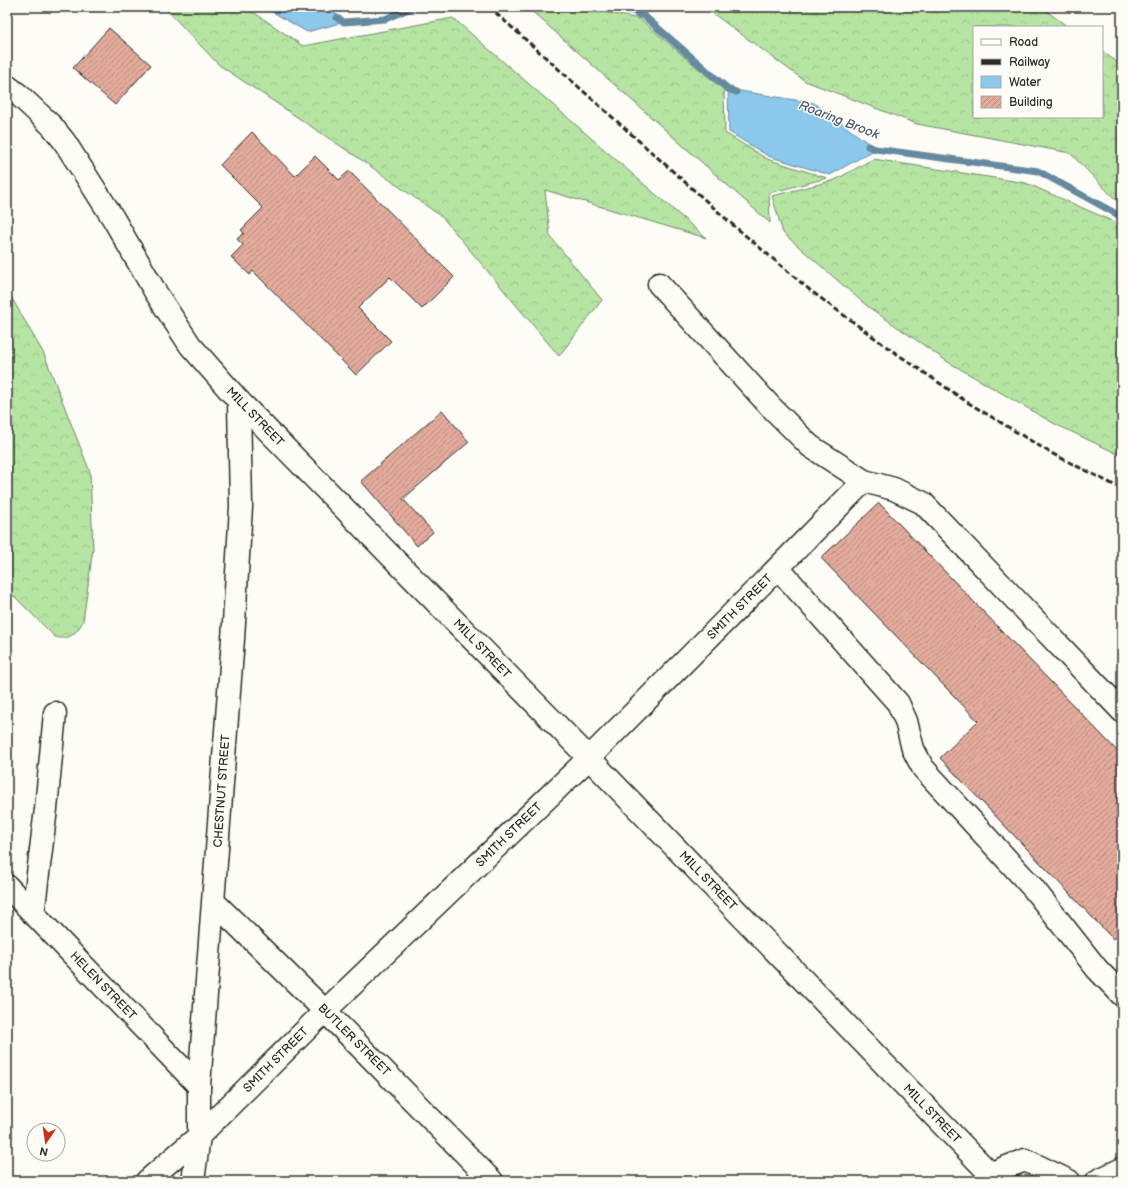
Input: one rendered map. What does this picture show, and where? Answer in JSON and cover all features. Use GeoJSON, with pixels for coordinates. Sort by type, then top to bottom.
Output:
{"type":"FeatureCollection","features":[{"type":"Feature","properties":{"kind":"street","name":"MILL STREET"},"geometry":{"type":"LineString","coordinates":[[7,86],[42,116],[64,141],[113,218],[156,293],[190,345],[239,401],[590,758],[993,1177]]}},
{"type":"Feature","properties":{"kind":"street"},"geometry":{"type":"LineString","coordinates":[[659,284],[770,406],[810,446],[864,481],[894,489],[923,503],[1122,711]]}},
{"type":"Feature","properties":{"kind":"street","name":"CHESTNUT STREET"},"geometry":{"type":"LineString","coordinates":[[193,1181],[199,1136],[199,1086],[214,902],[241,507],[239,401]]}},
{"type":"Feature","properties":{"kind":"street","name":"SMITH STREET"},"geometry":{"type":"LineString","coordinates":[[147,1181],[199,1136],[325,1011],[590,758],[864,481]]}},
{"type":"Feature","properties":{"kind":"street"},"geometry":{"type":"LineString","coordinates":[[778,568],[898,703],[906,720],[912,749],[923,768],[1033,888],[1097,969],[1122,995]]}},
{"type":"Feature","properties":{"kind":"street"},"geometry":{"type":"LineString","coordinates":[[33,914],[56,713]]}},
{"type":"Feature","properties":{"kind":"street","name":"HELEN STREET"},"geometry":{"type":"LineString","coordinates":[[7,886],[199,1086]]}},
{"type":"Feature","properties":{"kind":"street","name":"BUTLER STREET"},"geometry":{"type":"LineString","coordinates":[[214,902],[325,1011],[492,1181]]}},
{"type":"Feature","properties":{"kind":"street"},"geometry":{"type":"LineString","coordinates":[[993,1177],[1026,1160],[1069,1181]]}},
{"type":"Feature","properties":{"kind":"street"},"geometry":{"type":"LineString","coordinates":[[1097,1181],[1122,1169]]}},
{"type":"Feature","properties":{"kind":"green space"},"geometry":{"type":"Polygon","coordinates":[[[164,7],[246,7],[303,46],[453,18],[706,238],[545,190],[550,236],[602,300],[559,356],[442,217],[363,161],[219,65],[164,7]]]}},
{"type":"Feature","properties":{"kind":"green space"},"geometry":{"type":"Polygon","coordinates":[[[527,7],[577,7],[640,19],[724,90],[725,133],[767,159],[827,178],[769,193],[770,223],[527,7]]]}},
{"type":"Feature","properties":{"kind":"green space"},"geometry":{"type":"Polygon","coordinates":[[[704,7],[1041,7],[1067,26],[973,26],[973,118],[1103,118],[1103,52],[1122,66],[1122,206],[1070,153],[917,124],[805,81],[704,7]]]}},
{"type":"Feature","properties":{"kind":"green space"},"geometry":{"type":"Polygon","coordinates":[[[873,159],[1026,183],[1112,221],[1122,232],[1122,456],[1053,423],[948,362],[867,306],[783,233],[772,196],[835,180],[873,159]]]}},
{"type":"Feature","properties":{"kind":"green space"},"geometry":{"type":"Polygon","coordinates":[[[7,290],[44,354],[90,472],[93,549],[83,621],[72,635],[64,638],[55,637],[7,589],[7,290]]]}},
{"type":"Feature","properties":{"kind":"water"},"geometry":{"type":"Polygon","coordinates":[[[264,7],[328,7],[344,22],[307,32],[264,7]]]}},
{"type":"Feature","properties":{"kind":"water"},"geometry":{"type":"Polygon","coordinates":[[[595,7],[639,7],[644,16],[595,7]]]}},
{"type":"Feature","properties":{"kind":"water"},"geometry":{"type":"Polygon","coordinates":[[[728,89],[814,103],[876,149],[830,175],[768,156],[729,132],[728,89]]]}},
{"type":"Feature","properties":{"kind":"building"},"geometry":{"type":"Polygon","coordinates":[[[109,28],[151,65],[115,105],[73,68],[109,28]]]}},
{"type":"Feature","properties":{"kind":"building"},"geometry":{"type":"Polygon","coordinates":[[[252,132],[295,176],[315,156],[339,180],[349,171],[454,277],[422,309],[390,277],[358,308],[391,341],[356,375],[253,271],[250,275],[231,257],[243,245],[237,239],[244,233],[241,230],[263,208],[220,165],[252,132]]]}},
{"type":"Feature","properties":{"kind":"building"},"geometry":{"type":"Polygon","coordinates":[[[442,410],[469,442],[403,499],[433,532],[417,546],[361,481],[442,410]]]}},
{"type":"Feature","properties":{"kind":"building"},"geometry":{"type":"Polygon","coordinates":[[[879,503],[1122,756],[1122,930],[1113,939],[940,758],[978,721],[821,558],[879,503]]]}},
{"type":"Feature","properties":{"kind":"waterway","name":"Roaring Brook"},"geometry":{"type":"LineString","coordinates":[[337,18],[344,22],[385,19],[413,7]]}},
{"type":"Feature","properties":{"kind":"waterway","name":"Roaring Brook"},"geometry":{"type":"LineString","coordinates":[[637,14],[644,16],[728,89],[736,92]]}},
{"type":"Feature","properties":{"kind":"waterway","name":"Roaring Brook"},"geometry":{"type":"LineString","coordinates":[[868,146],[876,149],[1038,171],[1122,217]]}},
{"type":"Feature","properties":{"kind":"railway"},"geometry":{"type":"LineString","coordinates":[[489,7],[733,225],[811,291],[887,347],[967,402],[1051,453],[1122,489]]}}]}
